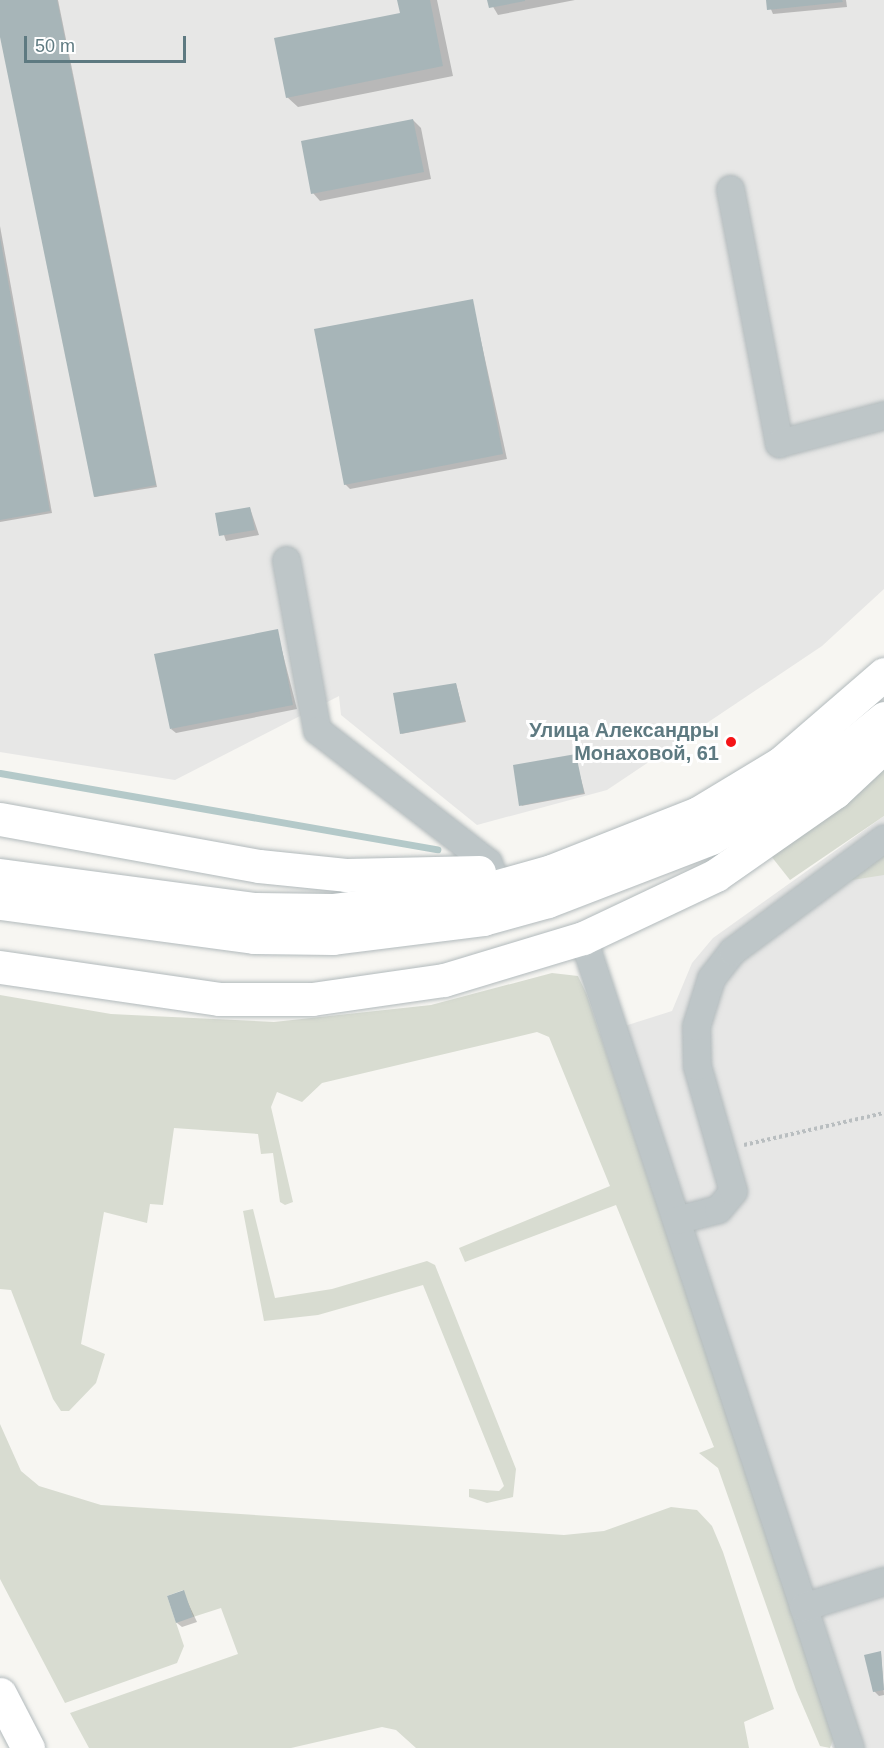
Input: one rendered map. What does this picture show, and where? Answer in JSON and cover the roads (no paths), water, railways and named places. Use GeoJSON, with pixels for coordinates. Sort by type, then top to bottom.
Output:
{"type":"FeatureCollection","features":[{"type":"Feature","properties":{"kind":"main road"},"geometry":{"type":"LineString","coordinates":[[0,903],[50,897],[310,910],[412,904],[494,879],[599,853],[655,833],[738,792],[825,729],[884,674]]}},
{"type":"Feature","properties":{"kind":"main road"},"geometry":{"type":"LineString","coordinates":[[0,875],[50,897],[192,932],[277,937],[404,932],[483,919],[548,901],[711,838],[798,788],[884,718]]}},
{"type":"Feature","properties":{"kind":"main road"},"geometry":{"type":"LineString","coordinates":[[0,967],[167,995],[312,999],[444,980],[583,938],[716,875],[835,792],[884,746]]}},
{"type":"Feature","properties":{"kind":"main road"},"geometry":{"type":"LineString","coordinates":[[0,819],[259,866],[346,875],[494,879]]}},
{"type":"Feature","properties":{"kind":"main road"},"geometry":{"type":"LineString","coordinates":[[0,1694],[28,1748]]}},
{"type":"Feature","properties":{"kind":"street"},"geometry":{"type":"LineString","coordinates":[[730,189],[779,443],[884,415]]}},
{"type":"Feature","properties":{"kind":"street"},"geometry":{"type":"LineString","coordinates":[[286,560],[318,729],[463,841],[494,879]]}},
{"type":"Feature","properties":{"kind":"street"},"geometry":{"type":"LineString","coordinates":[[676,1220],[718,1209],[733,1191],[697,1066],[696,1026],[711,978],[732,951],[884,838]]}},
{"type":"Feature","properties":{"kind":"street"},"geometry":{"type":"LineString","coordinates":[[583,938],[850,1748]]}},
{"type":"Feature","properties":{"kind":"street"},"geometry":{"type":"LineString","coordinates":[[803,1606],[875,1583]]}},
{"type":"Feature","properties":{"kind":"waterway"},"geometry":{"type":"LineString","coordinates":[[0,773],[437,849]]}},
{"type":"Feature","properties":{"kind":"place","name":"Улица Александры Монаховой, 61"},"geometry":{"type":"Point","coordinates":[731,742]}}]}
